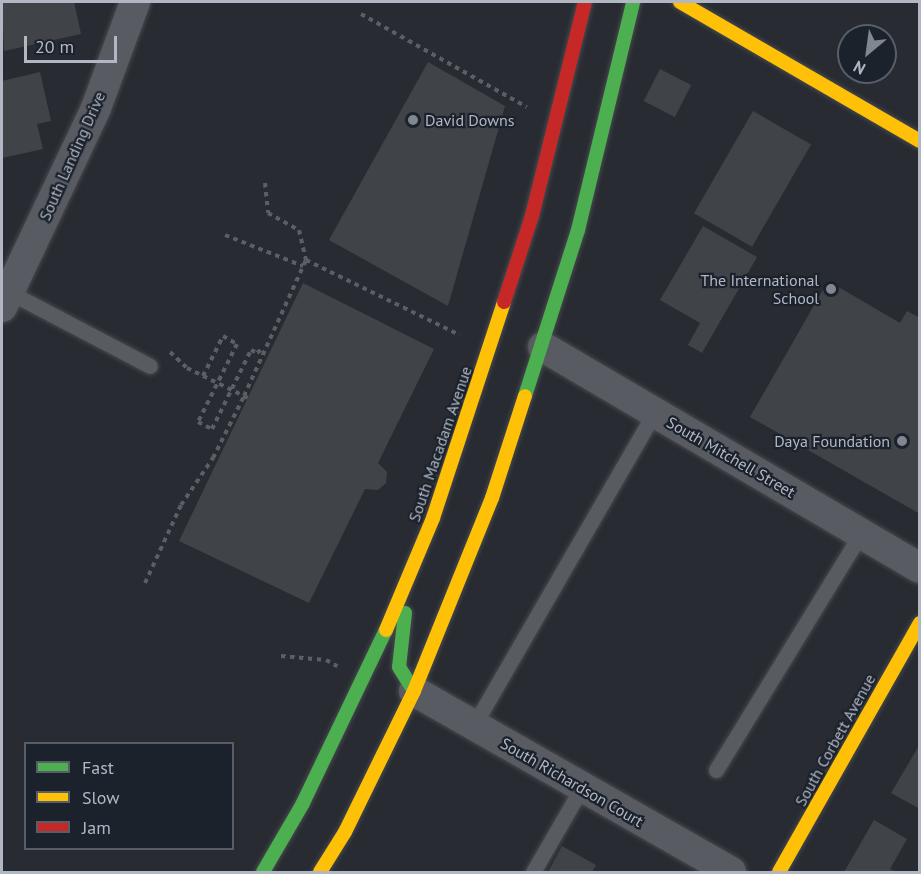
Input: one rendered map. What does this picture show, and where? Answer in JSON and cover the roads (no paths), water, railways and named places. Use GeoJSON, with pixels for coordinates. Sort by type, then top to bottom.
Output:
{"type":"FeatureCollection","features":[{"type":"Feature","properties":{"kind":"main road","name":"South Macadam Avenue"},"geometry":{"type":"LineString","coordinates":[[263,873],[302,805],[369,670],[423,541],[501,319],[529,227],[585,2]]}},
{"type":"Feature","properties":{"kind":"main road"},"geometry":{"type":"LineString","coordinates":[[320,873],[345,832],[414,691],[492,498],[543,347],[603,135],[633,2]]}},
{"type":"Feature","properties":{"kind":"main road"},"geometry":{"type":"LineString","coordinates":[[680,2],[920,141]]}},
{"type":"Feature","properties":{"kind":"main road"},"geometry":{"type":"LineString","coordinates":[[414,691],[399,668],[400,630],[423,541]]}},
{"type":"Feature","properties":{"kind":"main road","name":"South Corbett Avenue"},"geometry":{"type":"LineString","coordinates":[[779,873],[920,623]]}},
{"type":"Feature","properties":{"kind":"street","name":"South Landing Drive"},"geometry":{"type":"LineString","coordinates":[[5,300],[96,108],[135,2]]}},
{"type":"Feature","properties":{"kind":"street","name":"South Mitchell Street"},"geometry":{"type":"LineString","coordinates":[[543,347],[920,567]]}},
{"type":"Feature","properties":{"kind":"street","name":"South Richardson Court"},"geometry":{"type":"LineString","coordinates":[[414,691],[731,873]]}},
{"type":"Feature","properties":{"kind":"lane"},"geometry":{"type":"LineString","coordinates":[[5,300],[150,366]]}},
{"type":"Feature","properties":{"kind":"lane"},"geometry":{"type":"LineString","coordinates":[[474,725],[654,413]]}},
{"type":"Feature","properties":{"kind":"lane"},"geometry":{"type":"LineString","coordinates":[[716,770],[861,534]]}},
{"type":"Feature","properties":{"kind":"lane"},"geometry":{"type":"LineString","coordinates":[[533,873],[582,787]]}},
{"type":"Feature","properties":{"kind":"place","name":"David Downs"},"geometry":{"type":"Point","coordinates":[413,120]}},
{"type":"Feature","properties":{"kind":"place","name":"The International School"},"geometry":{"type":"Point","coordinates":[831,289]}},
{"type":"Feature","properties":{"kind":"place","name":"Daya Foundation"},"geometry":{"type":"Point","coordinates":[902,441]}}]}
